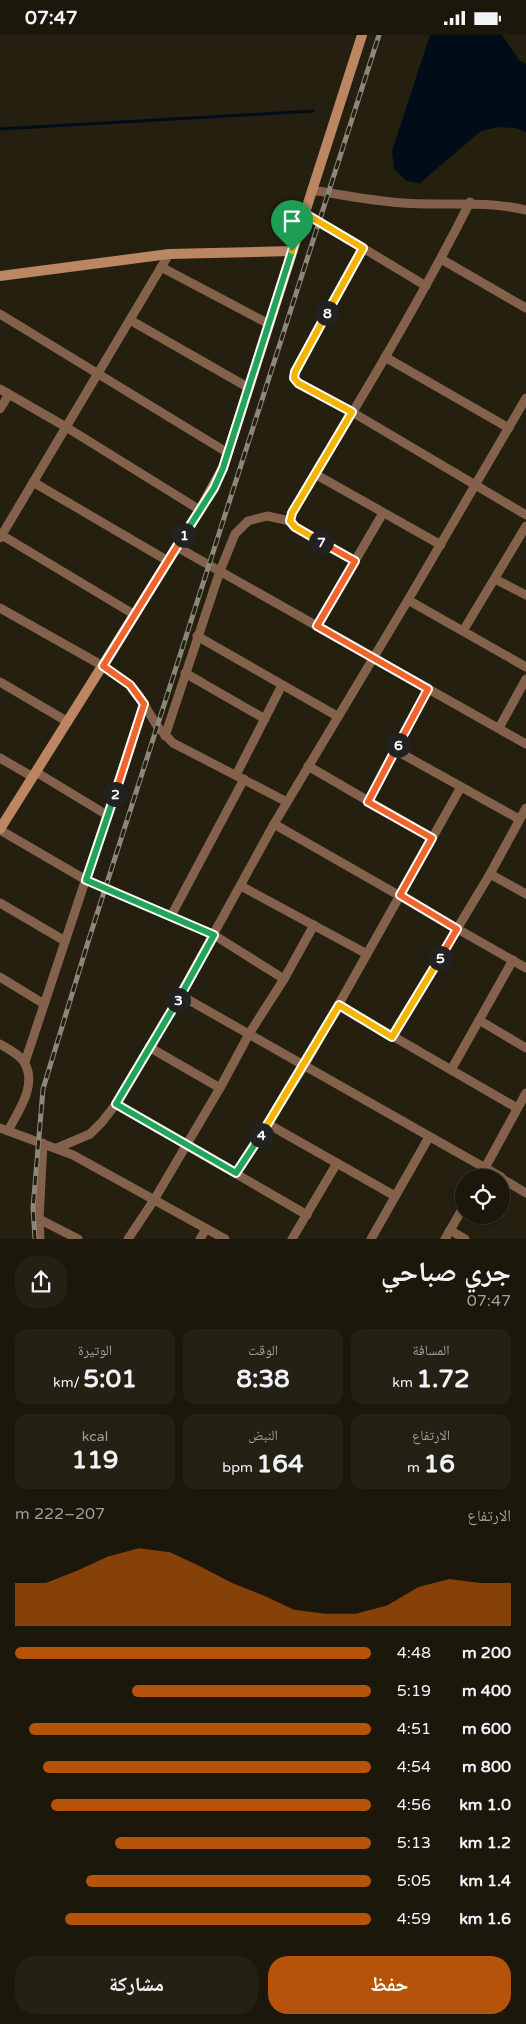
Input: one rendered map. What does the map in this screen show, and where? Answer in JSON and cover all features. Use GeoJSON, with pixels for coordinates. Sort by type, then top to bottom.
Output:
{"type":"FeatureCollection","features":[{"type":"Feature","properties":{"kind":"main road"},"geometry":{"type":"LineString","coordinates":[[0,829],[214,488],[228,453],[362,35]]}},
{"type":"Feature","properties":{"kind":"main road"},"geometry":{"type":"LineString","coordinates":[[1,278],[169,254],[292,251]]}},
{"type":"Feature","properties":{"kind":"street"},"geometry":{"type":"LineString","coordinates":[[312,190],[404,203],[470,202],[495,204],[526,210]]}},
{"type":"Feature","properties":{"kind":"street"},"geometry":{"type":"LineString","coordinates":[[290,521],[292,513],[386,357],[441,259],[470,202]]}},
{"type":"Feature","properties":{"kind":"street"},"geometry":{"type":"LineString","coordinates":[[304,213],[426,285]]}},
{"type":"Feature","properties":{"kind":"street"},"geometry":{"type":"LineString","coordinates":[[363,248],[295,372],[294,378],[298,383],[352,412],[526,515]]}},
{"type":"Feature","properties":{"kind":"street"},"geometry":{"type":"LineString","coordinates":[[135,615],[1,536],[169,254]]}},
{"type":"Feature","properties":{"kind":"street"},"geometry":{"type":"LineString","coordinates":[[441,259],[526,308]]}},
{"type":"Feature","properties":{"kind":"street"},"geometry":{"type":"LineString","coordinates":[[161,267],[269,324]]}},
{"type":"Feature","properties":{"kind":"street"},"geometry":{"type":"LineString","coordinates":[[0,314],[228,453]]}},
{"type":"Feature","properties":{"kind":"street"},"geometry":{"type":"LineString","coordinates":[[130,320],[249,388]]}},
{"type":"Feature","properties":{"kind":"street"},"geometry":{"type":"LineString","coordinates":[[386,357],[509,428]]}},
{"type":"Feature","properties":{"kind":"street"},"geometry":{"type":"LineString","coordinates":[[0,389],[66,427],[200,510]]}},
{"type":"Feature","properties":{"kind":"street"},"geometry":{"type":"LineString","coordinates":[[0,409],[8,394]]}},
{"type":"Feature","properties":{"kind":"street"},"geometry":{"type":"LineString","coordinates":[[57,1148],[90,1134],[116,1104],[214,935],[274,824],[441,545],[526,398]]}},
{"type":"Feature","properties":{"kind":"street"},"geometry":{"type":"LineString","coordinates":[[315,474],[441,545]]}},
{"type":"Feature","properties":{"kind":"street"},"geometry":{"type":"LineString","coordinates":[[33,482],[168,561]]}},
{"type":"Feature","properties":{"kind":"street"},"geometry":{"type":"LineString","coordinates":[[317,626],[383,513]]}},
{"type":"Feature","properties":{"kind":"street"},"geometry":{"type":"LineString","coordinates":[[165,736],[220,571],[235,534],[248,521],[267,516],[290,521],[295,527],[355,561]]}},
{"type":"Feature","properties":{"kind":"street"},"geometry":{"type":"LineString","coordinates":[[464,631],[526,526]]}},
{"type":"Feature","properties":{"kind":"street"},"geometry":{"type":"LineString","coordinates":[[177,547],[526,744]]}},
{"type":"Feature","properties":{"kind":"street"},"geometry":{"type":"LineString","coordinates":[[495,579],[526,595]]}},
{"type":"Feature","properties":{"kind":"street"},"geometry":{"type":"LineString","coordinates":[[408,600],[526,667]]}},
{"type":"Feature","properties":{"kind":"street"},"geometry":{"type":"LineString","coordinates":[[0,608],[103,666],[130,685],[165,736],[173,743],[287,802]]}},
{"type":"Feature","properties":{"kind":"street"},"geometry":{"type":"LineString","coordinates":[[197,636],[337,716]]}},
{"type":"Feature","properties":{"kind":"street"},"geometry":{"type":"LineString","coordinates":[[185,673],[265,719]]}},
{"type":"Feature","properties":{"kind":"street"},"geometry":{"type":"LineString","coordinates":[[498,728],[526,679]]}},
{"type":"Feature","properties":{"kind":"street"},"geometry":{"type":"LineString","coordinates":[[0,682],[68,721]]}},
{"type":"Feature","properties":{"kind":"street"},"geometry":{"type":"LineString","coordinates":[[171,916],[240,777],[282,685]]}},
{"type":"Feature","properties":{"kind":"street"},"geometry":{"type":"LineString","coordinates":[[368,802],[428,689]]}},
{"type":"Feature","properties":{"kind":"street"},"geometry":{"type":"LineString","coordinates":[[144,704],[25,1063],[29,1076],[28,1090],[4,1129],[73,1155],[225,1239]]}},
{"type":"Feature","properties":{"kind":"street"},"geometry":{"type":"LineString","coordinates":[[395,750],[519,819]]}},
{"type":"Feature","properties":{"kind":"street"},"geometry":{"type":"LineString","coordinates":[[0,758],[108,815]]}},
{"type":"Feature","properties":{"kind":"street"},"geometry":{"type":"LineString","coordinates":[[308,766],[432,838]]}},
{"type":"Feature","properties":{"kind":"street"},"geometry":{"type":"LineString","coordinates":[[236,1173],[304,1066],[461,787]]}},
{"type":"Feature","properties":{"kind":"street"},"geometry":{"type":"LineString","coordinates":[[392,1037],[490,874],[526,808]]}},
{"type":"Feature","properties":{"kind":"street"},"geometry":{"type":"LineString","coordinates":[[274,824],[526,968]]}},
{"type":"Feature","properties":{"kind":"street"},"geometry":{"type":"LineString","coordinates":[[0,829],[86,880],[214,935],[284,979]]}},
{"type":"Feature","properties":{"kind":"street"},"geometry":{"type":"LineString","coordinates":[[490,874],[526,894]]}},
{"type":"Feature","properties":{"kind":"street"},"geometry":{"type":"LineString","coordinates":[[241,886],[367,954]]}},
{"type":"Feature","properties":{"kind":"street"},"geometry":{"type":"LineString","coordinates":[[0,903],[65,941]]}},
{"type":"Feature","properties":{"kind":"street"},"geometry":{"type":"LineString","coordinates":[[128,1239],[154,1200],[220,1088],[248,1034],[284,979],[314,925]]}},
{"type":"Feature","properties":{"kind":"street"},"geometry":{"type":"LineString","coordinates":[[451,1071],[513,960]]}},
{"type":"Feature","properties":{"kind":"street"},"geometry":{"type":"LineString","coordinates":[[0,977],[44,1004]]}},
{"type":"Feature","properties":{"kind":"street"},"geometry":{"type":"LineString","coordinates":[[180,995],[485,1168],[526,1093]]}},
{"type":"Feature","properties":{"kind":"street"},"geometry":{"type":"LineString","coordinates":[[339,1005],[517,1108]]}},
{"type":"Feature","properties":{"kind":"street"},"geometry":{"type":"LineString","coordinates":[[479,1020],[526,1048]]}},
{"type":"Feature","properties":{"kind":"street"},"geometry":{"type":"LineString","coordinates":[[0,1044],[25,1063]]}},
{"type":"Feature","properties":{"kind":"street"},"geometry":{"type":"LineString","coordinates":[[149,1047],[220,1088]]}},
{"type":"Feature","properties":{"kind":"street"},"geometry":{"type":"LineString","coordinates":[[116,1104],[307,1215]]}},
{"type":"Feature","properties":{"kind":"street"},"geometry":{"type":"LineString","coordinates":[[268,1124],[395,1196]]}},
{"type":"Feature","properties":{"kind":"street"},"geometry":{"type":"LineString","coordinates":[[371,1239],[429,1137]]}},
{"type":"Feature","properties":{"kind":"street"},"geometry":{"type":"LineString","coordinates":[[40,1239],[39,1219],[43,1143]]}},
{"type":"Feature","properties":{"kind":"street"},"geometry":{"type":"LineString","coordinates":[[292,1239],[337,1163]]}},
{"type":"Feature","properties":{"kind":"street"},"geometry":{"type":"LineString","coordinates":[[510,1183],[526,1193]]}},
{"type":"Feature","properties":{"kind":"street"},"geometry":{"type":"LineString","coordinates":[[39,1219],[78,1239]]}},
{"type":"Feature","properties":{"kind":"street"},"geometry":{"type":"LineString","coordinates":[[445,1239],[455,1221]]}},
{"type":"Feature","properties":{"kind":"street"},"geometry":{"type":"LineString","coordinates":[[200,1239],[206,1229]]}},
{"type":"Feature","properties":{"kind":"street"},"geometry":{"type":"LineString","coordinates":[[450,1230],[465,1239]]}},
{"type":"Feature","properties":{"kind":"water"},"geometry":{"type":"Polygon","coordinates":[[[430,35],[502,35],[519,60],[526,64],[526,132],[515,128],[498,127],[481,131],[420,183],[407,181],[394,169],[392,151],[430,35]]]}},
{"type":"Feature","properties":{"kind":"waterway"},"geometry":{"type":"LineString","coordinates":[[0,129],[313,111]]}},
{"type":"Feature","properties":{"kind":"railway"},"geometry":{"type":"LineString","coordinates":[[35,1239],[33,1208],[43,1089],[88,942],[379,35]]}},
{"type":"Feature","properties":{"kind":"route"},"geometry":{"type":"LineString","coordinates":[[304,213],[363,248],[295,372],[294,378],[298,383],[352,412],[292,513],[290,521],[295,527],[355,561],[317,626],[428,689],[368,802],[432,838],[400,895],[457,929],[392,1037],[339,1005],[304,1066],[236,1173],[116,1104],[214,935],[86,880],[144,704],[130,685],[103,666],[214,488],[228,453],[292,251],[304,213]]}}]}
